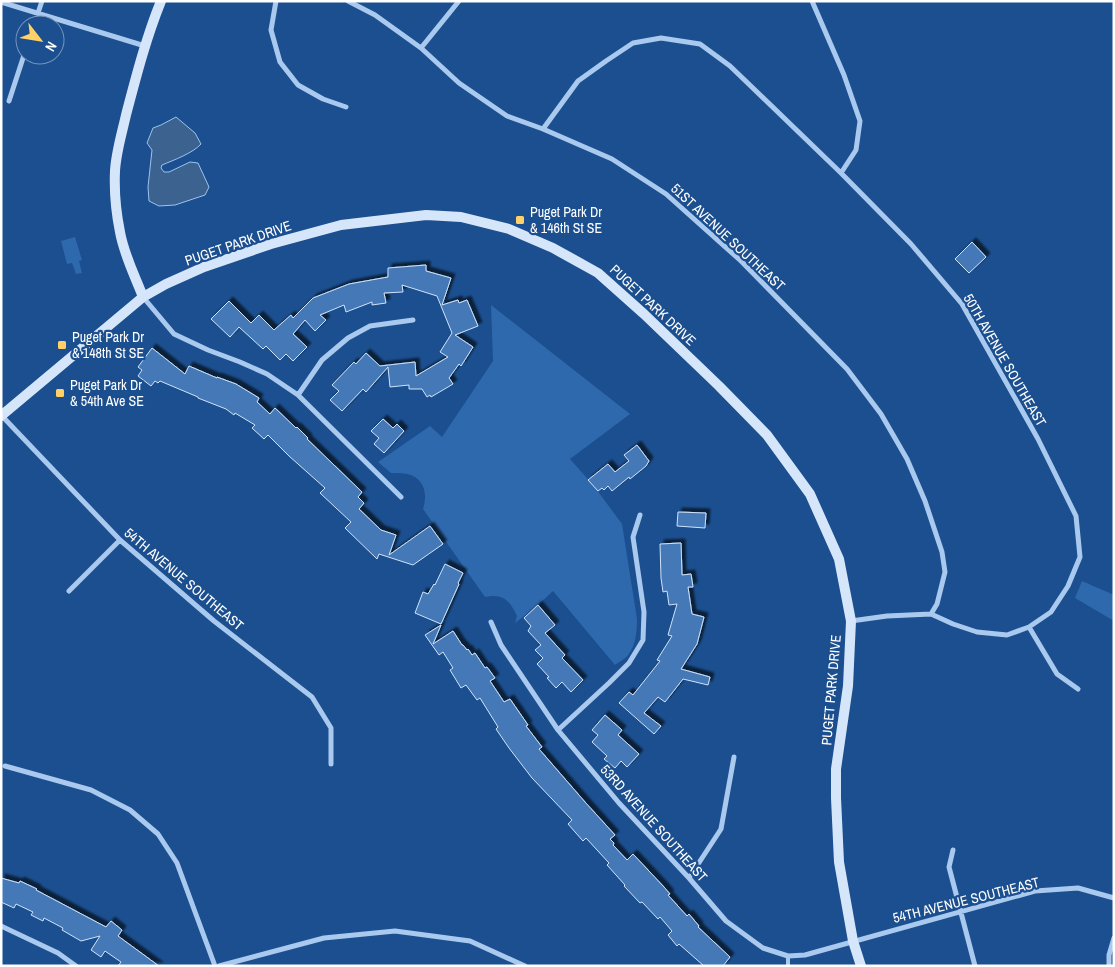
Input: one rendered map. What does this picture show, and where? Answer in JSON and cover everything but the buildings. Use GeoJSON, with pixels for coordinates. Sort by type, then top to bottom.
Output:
{"type":"FeatureCollection","features":[{"type":"Feature","properties":{"kind":"street"},"geometry":{"type":"LineString","coordinates":[[38,13],[42,1]]}},
{"type":"Feature","properties":{"kind":"street"},"geometry":{"type":"LineString","coordinates":[[161,1],[131,96],[119,144],[115,170],[116,204],[120,234],[127,258],[143,297],[174,334],[266,374],[298,395],[400,497]]}},
{"type":"Feature","properties":{"kind":"street"},"geometry":{"type":"LineString","coordinates":[[276,1],[271,30],[280,62],[298,84],[323,99],[346,107]]}},
{"type":"Feature","properties":{"kind":"street","name":"51ST AVENUE SOUTHEAST"},"geometry":{"type":"LineString","coordinates":[[348,1],[376,16],[421,48],[460,84],[507,116],[543,129],[612,159],[666,194],[741,261],[847,369],[881,414],[906,459],[925,501],[942,552],[945,572],[941,591],[931,614]]}},
{"type":"Feature","properties":{"kind":"street"},"geometry":{"type":"LineString","coordinates":[[421,48],[459,1]]}},
{"type":"Feature","properties":{"kind":"street"},"geometry":{"type":"LineString","coordinates":[[812,1],[844,75],[860,121],[856,150],[842,173]]}},
{"type":"Feature","properties":{"kind":"street"},"geometry":{"type":"LineString","coordinates":[[1,2],[146,46]]}},
{"type":"Feature","properties":{"kind":"street","name":"50TH AVENUE SOUTHEAST"},"geometry":{"type":"LineString","coordinates":[[543,129],[578,81],[633,43],[661,38],[700,44],[730,66],[842,173],[911,244],[962,304],[1038,439],[1076,516],[1080,557],[1068,586],[1051,612],[1029,627],[1007,635],[977,632],[931,614]]}},
{"type":"Feature","properties":{"kind":"street"},"geometry":{"type":"LineString","coordinates":[[9,101],[21,65]]}},
{"type":"Feature","properties":{"kind":"street","name":"PUGET PARK DRIVE"},"geometry":{"type":"LineString","coordinates":[[1,416],[143,297],[166,284],[204,267],[271,244],[341,225],[426,215],[461,217],[509,229],[553,248],[598,273],[658,327],[767,435],[810,494],[839,559],[851,621],[848,686],[836,769],[836,798],[840,862],[853,941],[861,966]]}},
{"type":"Feature","properties":{"kind":"street"},"geometry":{"type":"LineString","coordinates":[[298,395],[322,360],[348,338],[370,326],[413,320]]}},
{"type":"Feature","properties":{"kind":"street","name":"54TH AVENUE SOUTHEAST"},"geometry":{"type":"LineString","coordinates":[[1,416],[120,540],[214,621],[312,697],[331,728],[331,764]]}},
{"type":"Feature","properties":{"kind":"street"},"geometry":{"type":"LineString","coordinates":[[558,730],[629,662],[643,640],[644,612],[632,536],[640,515]]}},
{"type":"Feature","properties":{"kind":"street"},"geometry":{"type":"LineString","coordinates":[[69,591],[120,540]]}},
{"type":"Feature","properties":{"kind":"street"},"geometry":{"type":"LineString","coordinates":[[851,621],[887,616],[931,614]]}},
{"type":"Feature","properties":{"kind":"street","name":"53RD AVENUE SOUTHEAST"},"geometry":{"type":"LineString","coordinates":[[492,622],[500,645],[558,730],[619,803],[726,921],[763,948],[788,956],[804,955],[853,941]]}},
{"type":"Feature","properties":{"kind":"street"},"geometry":{"type":"LineString","coordinates":[[1029,627],[1057,674],[1078,689]]}},
{"type":"Feature","properties":{"kind":"street"},"geometry":{"type":"LineString","coordinates":[[689,878],[721,829],[734,757]]}},
{"type":"Feature","properties":{"kind":"street"},"geometry":{"type":"LineString","coordinates":[[5,766],[91,790],[130,810],[158,834],[177,862],[217,966],[324,938],[395,931],[470,941],[525,966]]}},
{"type":"Feature","properties":{"kind":"street"},"geometry":{"type":"LineString","coordinates":[[953,850],[949,867],[975,966]]}},
{"type":"Feature","properties":{"kind":"street","name":"54TH AVENUE SOUTHEAST"},"geometry":{"type":"LineString","coordinates":[[853,941],[1035,891],[1078,888],[1114,898]]}},
{"type":"Feature","properties":{"kind":"street"},"geometry":{"type":"LineString","coordinates":[[1,926],[58,953],[76,966]]}},
{"type":"Feature","properties":{"kind":"street"},"geometry":{"type":"LineString","coordinates":[[1109,966],[1109,955],[1114,938]]}},
{"type":"Feature","properties":{"kind":"lane"},"geometry":{"type":"LineString","coordinates":[[788,956],[788,966]]}},
{"type":"Feature","properties":{"kind":"shaded area"},"geometry":{"type":"Polygon","coordinates":[[[176,117],[195,133],[201,144],[178,159],[162,165],[161,168],[164,172],[169,172],[190,162],[198,163],[209,187],[205,195],[175,205],[159,206],[149,201],[148,187],[152,150],[147,143],[153,128],[176,117]]]}},
{"type":"Feature","properties":{"kind":"shaded area"},"geometry":{"type":"Polygon","coordinates":[[[75,237],[82,260],[79,261],[82,273],[76,274],[72,263],[67,264],[61,241],[75,237]]]}},
{"type":"Feature","properties":{"kind":"shaded area"},"geometry":{"type":"Polygon","coordinates":[[[491,305],[630,414],[570,459],[594,486],[622,524],[637,628],[631,651],[615,665],[553,591],[515,623],[517,616],[509,602],[497,596],[485,597],[423,509],[425,495],[420,481],[404,473],[391,473],[378,462],[430,426],[442,437],[493,361],[491,305]]]}},
{"type":"Feature","properties":{"kind":"shaded area"},"geometry":{"type":"Polygon","coordinates":[[[1082,581],[1114,595],[1114,621],[1075,598],[1082,581]]]}},
{"type":"Feature","properties":{"kind":"place","name":"Puget Park Dr & 146th St SE"},"geometry":{"type":"Point","coordinates":[520,220]}},
{"type":"Feature","properties":{"kind":"place","name":"Puget Park Dr & 148th St SE"},"geometry":{"type":"Point","coordinates":[62,345]}},
{"type":"Feature","properties":{"kind":"place","name":"Puget Park Dr & 54th Ave SE"},"geometry":{"type":"Point","coordinates":[60,393]}}]}
